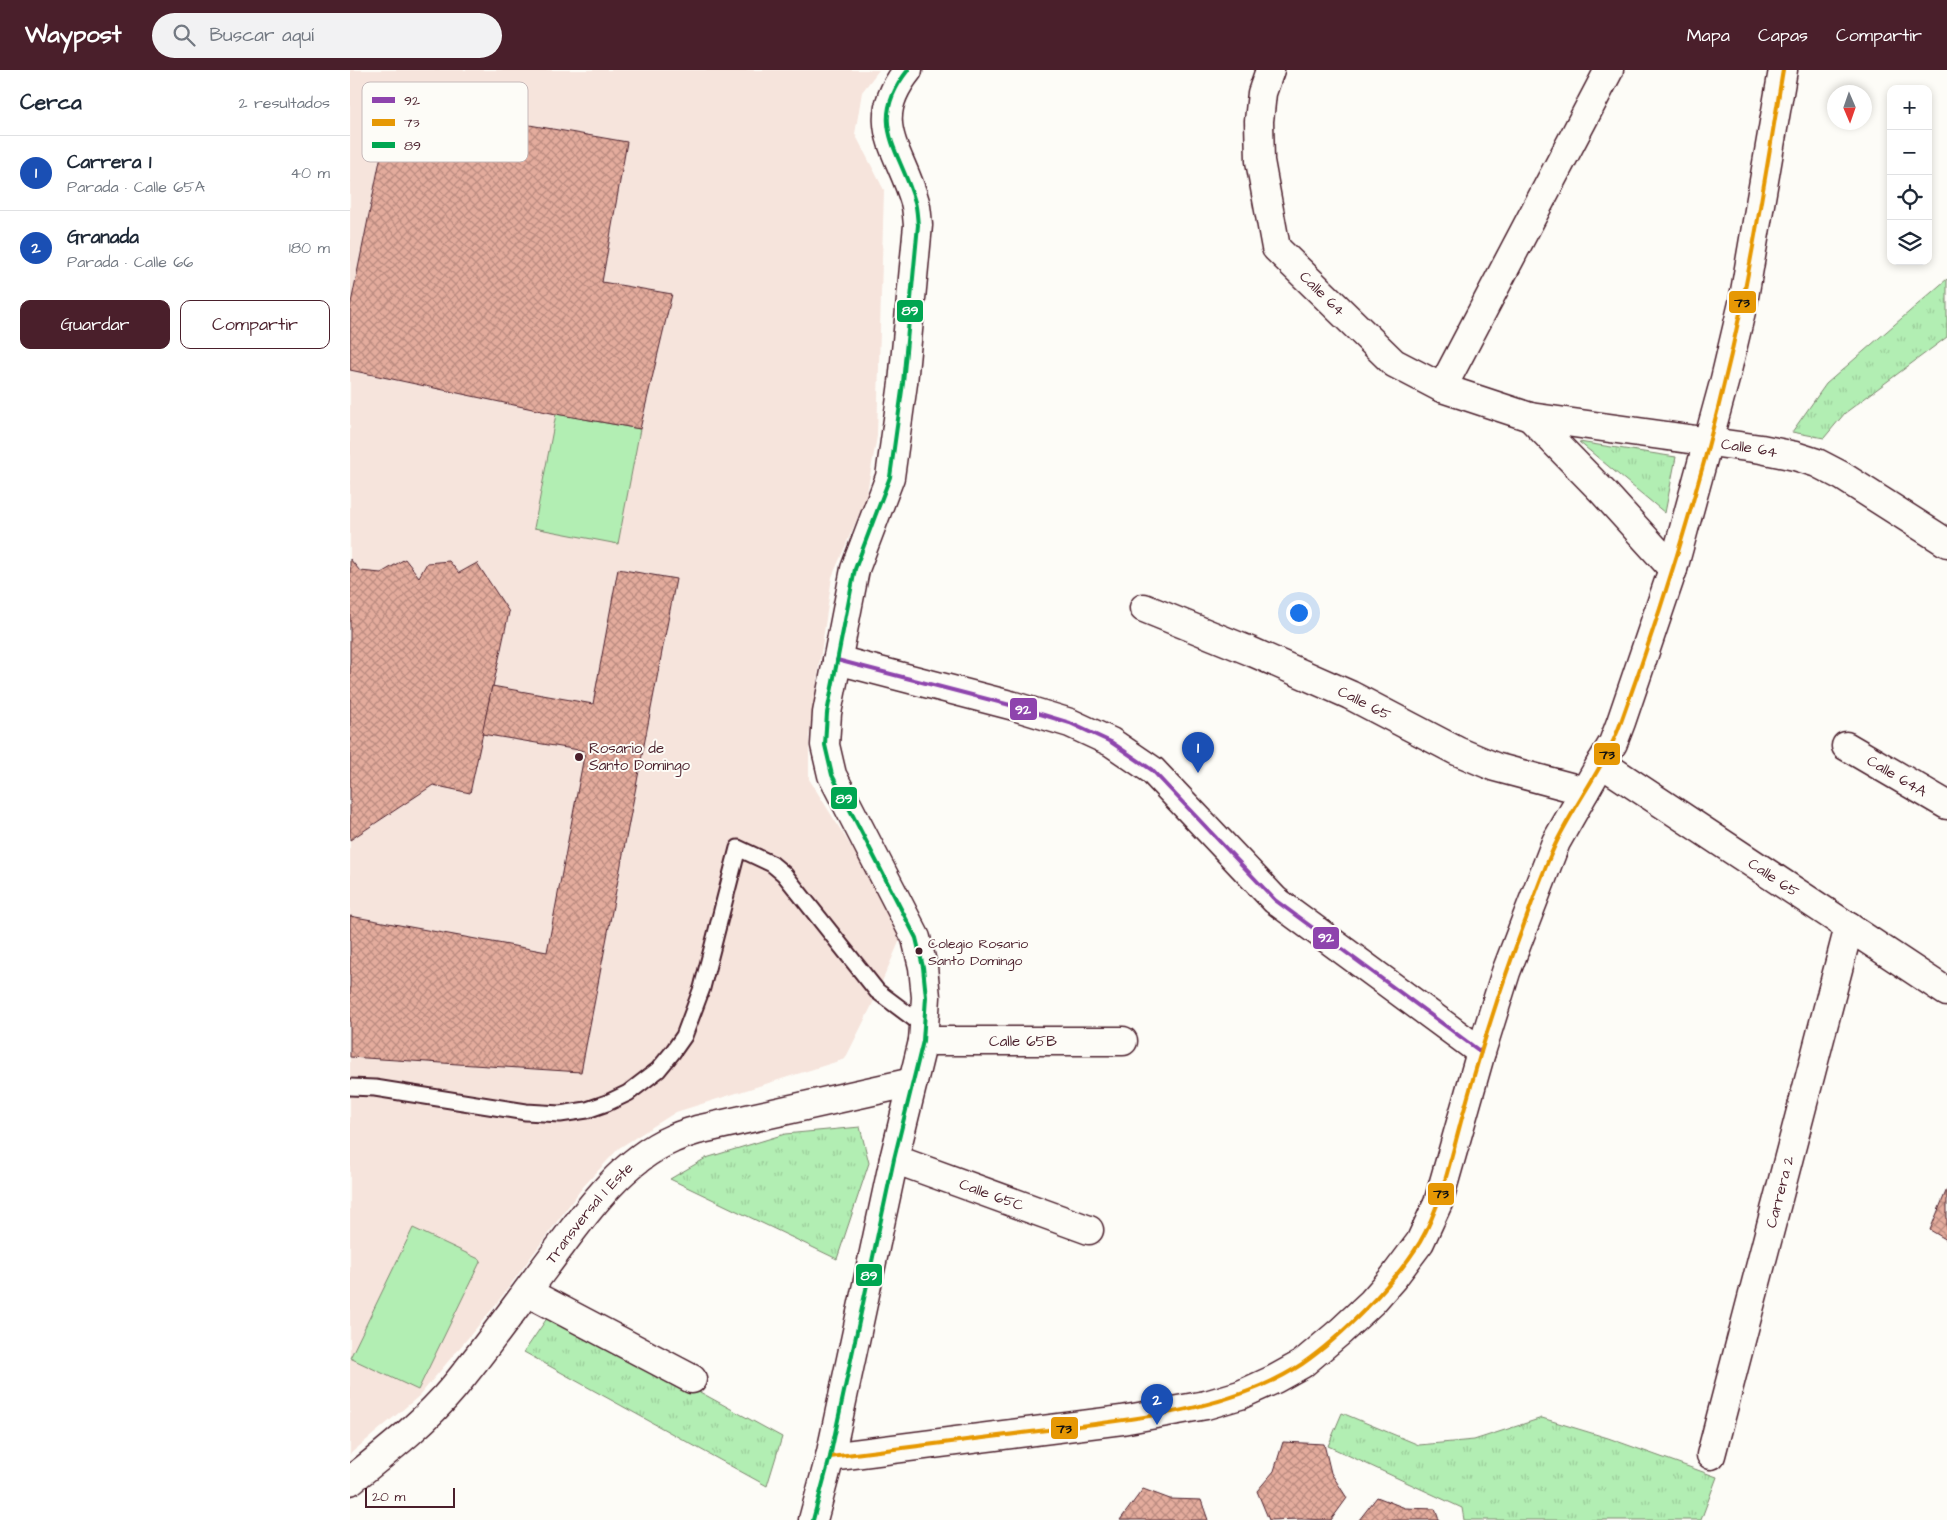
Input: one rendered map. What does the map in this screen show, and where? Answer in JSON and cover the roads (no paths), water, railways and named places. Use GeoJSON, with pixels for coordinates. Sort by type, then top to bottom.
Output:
{"type":"FeatureCollection","features":[{"type":"Feature","properties":{"kind":"street"},"geometry":{"type":"LineString","coordinates":[[813,1520],[830,1456],[894,1159],[924,1034],[926,997],[923,967],[916,938],[832,775],[825,745],[826,712],[855,570],[890,477],[903,383],[918,225],[915,203],[892,146],[887,124],[890,99],[908,70]]}},
{"type":"Feature","properties":{"kind":"street","name":"Calle 64"},"geometry":{"type":"LineString","coordinates":[[1270,70],[1262,93],[1260,161],[1276,248],[1394,363],[1442,388],[1530,417],[1709,441],[1795,456],[1817,463],[1842,476],[1947,543]]}},
{"type":"Feature","properties":{"kind":"street"},"geometry":{"type":"LineString","coordinates":[[1442,388],[1609,70]]}},
{"type":"Feature","properties":{"kind":"street"},"geometry":{"type":"LineString","coordinates":[[830,1456],[1122,1420],[1206,1405],[1240,1395],[1302,1364],[1341,1331],[1372,1302],[1420,1242],[1438,1203],[1481,1052],[1510,964],[1556,842],[1613,742],[1672,569],[1709,441],[1742,303],[1783,70]]}},
{"type":"Feature","properties":{"kind":"street","name":"Calle 64"},"geometry":{"type":"LineString","coordinates":[[1530,417],[1604,493],[1672,569]]}},
{"type":"Feature","properties":{"kind":"street","name":"Calle 65"},"geometry":{"type":"LineString","coordinates":[[1144,608],[1250,651],[1350,695],[1457,751],[1495,767],[1585,791]]}},
{"type":"Feature","properties":{"kind":"street"},"geometry":{"type":"LineString","coordinates":[[837,660],[1070,722],[1111,742],[1152,770],[1275,900],[1481,1052]]}},
{"type":"Feature","properties":{"kind":"street","name":"Calle 64A"},"geometry":{"type":"LineString","coordinates":[[1846,746],[1947,805]]}},
{"type":"Feature","properties":{"kind":"street","name":"Calle 65"},"geometry":{"type":"LineString","coordinates":[[1601,764],[1947,992]]}},
{"type":"Feature","properties":{"kind":"street","name":"Carrera 2"},"geometry":{"type":"LineString","coordinates":[[1712,1455],[1849,927]]}},
{"type":"Feature","properties":{"kind":"street","name":"Calle 65B"},"geometry":{"type":"LineString","coordinates":[[924,1034],[1123,1041]]}},
{"type":"Feature","properties":{"kind":"street","name":"Transversal 1 Este"},"geometry":{"type":"LineString","coordinates":[[350,1481],[424,1419],[452,1389],[588,1209],[629,1167],[670,1139],[696,1130],[913,1082]]}},
{"type":"Feature","properties":{"kind":"street","name":"Calle 65C"},"geometry":{"type":"LineString","coordinates":[[894,1159],[1090,1230]]}},
{"type":"Feature","properties":{"kind":"street"},"geometry":{"type":"LineString","coordinates":[[527,1292],[692,1379]]}},
{"type":"Feature","properties":{"kind":"lane"},"geometry":{"type":"LineString","coordinates":[[350,1087],[376,1088],[526,1112],[560,1114],[587,1110],[628,1093],[658,1070],[684,1036],[702,988],[738,848],[766,861],[784,874],[877,991],[924,1034]]}},
{"type":"Feature","properties":{"kind":"place","name":"Rosario de Santo Domingo"},"geometry":{"type":"Point","coordinates":[579,757]}},
{"type":"Feature","properties":{"kind":"place","name":"Carrera 1"},"geometry":{"type":"Point","coordinates":[1198,773]}},
{"type":"Feature","properties":{"kind":"place","name":"Colegio Rosario Santo Domingo"},"geometry":{"type":"Point","coordinates":[919,951]}},
{"type":"Feature","properties":{"kind":"place","name":"Granada"},"geometry":{"type":"Point","coordinates":[1157,1425]}}]}
